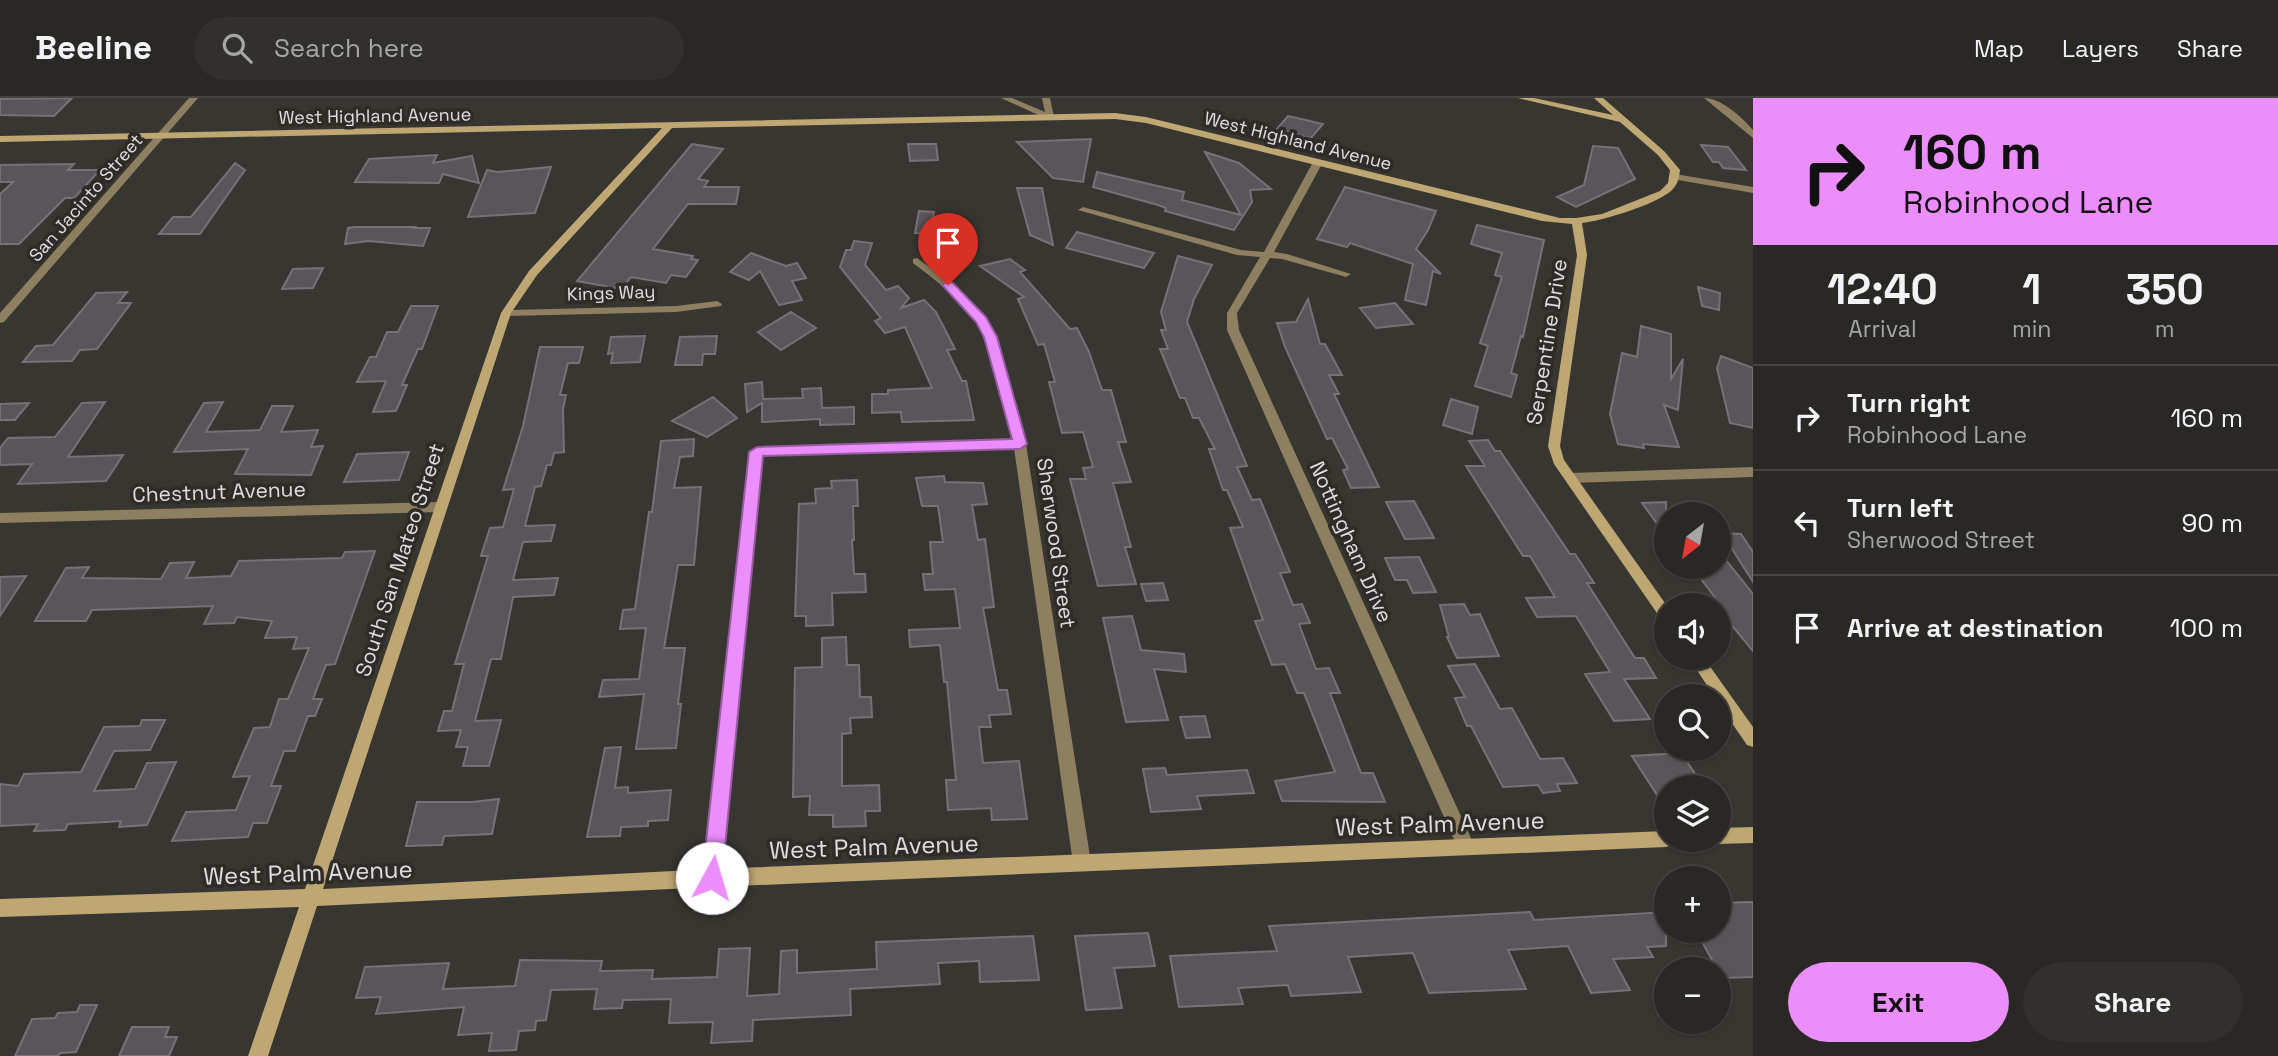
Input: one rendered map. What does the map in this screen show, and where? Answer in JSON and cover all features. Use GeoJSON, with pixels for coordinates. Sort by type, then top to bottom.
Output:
{"type":"FeatureCollection","features":[{"type":"Feature","properties":{"kind":"street","name":"San Jacinto Street"},"geometry":{"type":"LineString","coordinates":[[0,320],[194,98]]}},
{"type":"Feature","properties":{"kind":"street"},"geometry":{"type":"LineString","coordinates":[[1005,98],[1050,117]]}},
{"type":"Feature","properties":{"kind":"street"},"geometry":{"type":"LineString","coordinates":[[1046,98],[1050,117]]}},
{"type":"Feature","properties":{"kind":"street"},"geometry":{"type":"LineString","coordinates":[[1522,98],[1624,120]]}},
{"type":"Feature","properties":{"kind":"street"},"geometry":{"type":"LineString","coordinates":[[1577,223],[1593,221],[1663,193],[1673,185],[1675,177],[1675,170],[1661,153],[1598,98]]}},
{"type":"Feature","properties":{"kind":"street"},"geometry":{"type":"LineString","coordinates":[[1708,98],[1753,135]]}},
{"type":"Feature","properties":{"kind":"street","name":"West Highland Avenue"},"geometry":{"type":"LineString","coordinates":[[0,139],[1115,116],[1139,118],[1542,218],[1577,223]]}},
{"type":"Feature","properties":{"kind":"street","name":"South San Mateo Street"},"geometry":{"type":"LineString","coordinates":[[258,1056],[439,507],[506,313],[538,268],[668,127]]}},
{"type":"Feature","properties":{"kind":"street","name":"Nottingham Drive"},"geometry":{"type":"LineString","coordinates":[[1318,162],[1232,313],[1233,330],[1466,847]]}},
{"type":"Feature","properties":{"kind":"street"},"geometry":{"type":"LineString","coordinates":[[1675,177],[1753,190]]}},
{"type":"Feature","properties":{"kind":"street"},"geometry":{"type":"LineString","coordinates":[[1083,210],[1241,253],[1299,260],[1346,274]]}},
{"type":"Feature","properties":{"kind":"street","name":"Serpentine Drive"},"geometry":{"type":"LineString","coordinates":[[1577,223],[1582,255],[1554,431],[1558,461],[1654,598]]}},
{"type":"Feature","properties":{"kind":"street","name":"Sherwood Street"},"geometry":{"type":"LineString","coordinates":[[917,261],[948,285],[982,320],[990,337],[1020,444],[1082,863]]}},
{"type":"Feature","properties":{"kind":"street"},"geometry":{"type":"LineString","coordinates":[[0,298],[19,298]]}},
{"type":"Feature","properties":{"kind":"street","name":"Kings Way"},"geometry":{"type":"LineString","coordinates":[[506,313],[676,309],[717,304]]}},
{"type":"Feature","properties":{"kind":"street"},"geometry":{"type":"LineString","coordinates":[[712,878],[757,452],[1020,444]]}},
{"type":"Feature","properties":{"kind":"street"},"geometry":{"type":"LineString","coordinates":[[1571,478],[1753,471]]}},
{"type":"Feature","properties":{"kind":"street","name":"Chestnut Avenue"},"geometry":{"type":"LineString","coordinates":[[0,518],[439,507]]}},
{"type":"Feature","properties":{"kind":"street"},"geometry":{"type":"LineString","coordinates":[[1704,670],[1753,740]]}},
{"type":"Feature","properties":{"kind":"street"},"geometry":{"type":"LineString","coordinates":[[1731,836],[1753,835]]}},
{"type":"Feature","properties":{"kind":"street","name":"West Palm Avenue"},"geometry":{"type":"LineString","coordinates":[[0,908],[310,898],[712,878],[1654,839]]}},
{"type":"Feature","properties":{"kind":"building"},"geometry":{"type":"Polygon","coordinates":[[[72,98],[54,116],[0,115],[0,99],[72,98]]]}},
{"type":"Feature","properties":{"kind":"building"},"geometry":{"type":"Polygon","coordinates":[[[1288,116],[1323,124],[1311,138],[1276,130],[1288,116]]]}},
{"type":"Feature","properties":{"kind":"building"},"geometry":{"type":"Polygon","coordinates":[[[1091,139],[1083,182],[1053,178],[1017,142],[1091,139]]]}},
{"type":"Feature","properties":{"kind":"building"},"geometry":{"type":"Polygon","coordinates":[[[692,144],[723,149],[698,179],[708,181],[704,187],[739,187],[736,204],[688,204],[653,249],[693,256],[691,259],[698,260],[686,277],[671,275],[666,283],[631,277],[621,289],[577,281],[692,144]]]}},
{"type":"Feature","properties":{"kind":"building"},"geometry":{"type":"Polygon","coordinates":[[[908,144],[936,144],[938,160],[910,161],[908,144]]]}},
{"type":"Feature","properties":{"kind":"building"},"geometry":{"type":"Polygon","coordinates":[[[1701,145],[1728,147],[1746,170],[1723,168],[1719,162],[1713,162],[1701,145]]]}},
{"type":"Feature","properties":{"kind":"building"},"geometry":{"type":"Polygon","coordinates":[[[1593,146],[1618,148],[1635,179],[1576,207],[1557,197],[1584,185],[1593,146]]]}},
{"type":"Feature","properties":{"kind":"building"},"geometry":{"type":"Polygon","coordinates":[[[1205,152],[1239,163],[1271,189],[1250,190],[1252,202],[1234,230],[1093,187],[1097,172],[1184,192],[1182,200],[1241,215],[1205,152]]]}},
{"type":"Feature","properties":{"kind":"building"},"geometry":{"type":"Polygon","coordinates":[[[437,155],[433,163],[472,156],[479,183],[443,174],[439,183],[355,182],[369,159],[437,155]]]}},
{"type":"Feature","properties":{"kind":"building"},"geometry":{"type":"Polygon","coordinates":[[[235,163],[245,170],[200,234],[159,234],[173,217],[191,217],[235,163]]]}},
{"type":"Feature","properties":{"kind":"building"},"geometry":{"type":"Polygon","coordinates":[[[74,164],[68,170],[100,170],[74,198],[65,198],[19,244],[0,244],[0,194],[13,182],[0,182],[0,165],[74,164]]]}},
{"type":"Feature","properties":{"kind":"building"},"geometry":{"type":"Polygon","coordinates":[[[551,167],[535,213],[468,217],[487,170],[497,172],[551,167]]]}},
{"type":"Feature","properties":{"kind":"building"},"geometry":{"type":"Polygon","coordinates":[[[1345,187],[1436,211],[1416,249],[1441,274],[1433,271],[1426,305],[1405,300],[1413,264],[1350,243],[1347,247],[1317,239],[1345,187]]]}},
{"type":"Feature","properties":{"kind":"building"},"geometry":{"type":"Polygon","coordinates":[[[1017,188],[1042,188],[1053,245],[1030,235],[1017,188]]]}},
{"type":"Feature","properties":{"kind":"building"},"geometry":{"type":"Polygon","coordinates":[[[919,211],[934,212],[931,234],[915,233],[919,211]]]}},
{"type":"Feature","properties":{"kind":"building"},"geometry":{"type":"Polygon","coordinates":[[[1477,225],[1544,240],[1523,337],[1521,336],[1511,373],[1517,375],[1511,397],[1475,386],[1488,346],[1480,343],[1502,277],[1495,275],[1502,253],[1471,244],[1477,225]]]}},
{"type":"Feature","properties":{"kind":"building"},"geometry":{"type":"Polygon","coordinates":[[[348,228],[430,228],[423,246],[368,241],[345,244],[348,228]]]}},
{"type":"Feature","properties":{"kind":"building"},"geometry":{"type":"Polygon","coordinates":[[[1077,232],[1154,253],[1144,268],[1066,248],[1077,232]]]}},
{"type":"Feature","properties":{"kind":"building"},"geometry":{"type":"Polygon","coordinates":[[[854,241],[872,243],[865,265],[886,290],[898,286],[909,298],[901,308],[924,300],[936,312],[955,349],[947,350],[962,381],[966,381],[974,420],[902,422],[901,412],[872,413],[872,394],[888,394],[888,390],[932,388],[905,327],[885,333],[875,321],[881,318],[840,267],[846,250],[851,250],[854,241]]]}},
{"type":"Feature","properties":{"kind":"building"},"geometry":{"type":"Polygon","coordinates":[[[751,253],[786,266],[797,263],[806,278],[792,281],[802,300],[779,305],[760,271],[749,280],[730,272],[751,253]]]}},
{"type":"Feature","properties":{"kind":"building"},"geometry":{"type":"Polygon","coordinates":[[[1178,256],[1212,265],[1194,299],[1187,322],[1247,466],[1237,467],[1252,500],[1260,499],[1290,572],[1280,573],[1293,605],[1302,604],[1310,623],[1299,624],[1316,669],[1329,668],[1340,693],[1330,693],[1361,773],[1373,773],[1385,802],[1282,801],[1275,781],[1335,772],[1304,693],[1297,693],[1285,664],[1272,665],[1255,621],[1263,620],[1230,528],[1243,527],[1227,490],[1223,490],[1209,449],[1215,449],[1199,418],[1193,418],[1185,398],[1180,398],[1160,349],[1168,349],[1161,330],[1166,330],[1161,312],[1178,256]]]}},
{"type":"Feature","properties":{"kind":"building"},"geometry":{"type":"Polygon","coordinates":[[[1010,259],[1025,270],[1020,272],[1070,329],[1077,328],[1089,352],[1102,390],[1111,390],[1126,442],[1118,442],[1131,482],[1113,483],[1131,547],[1125,547],[1136,584],[1098,586],[1070,479],[1086,479],[1083,468],[1093,467],[1083,432],[1062,433],[1049,382],[1055,382],[1044,344],[1038,345],[1018,299],[1024,297],[980,266],[1010,259]]]}},
{"type":"Feature","properties":{"kind":"building"},"geometry":{"type":"Polygon","coordinates":[[[323,268],[313,288],[282,289],[293,269],[323,268]]]}},
{"type":"Feature","properties":{"kind":"building"},"geometry":{"type":"Polygon","coordinates":[[[1698,287],[1720,293],[1719,310],[1702,306],[1698,287]]]}},
{"type":"Feature","properties":{"kind":"building"},"geometry":{"type":"Polygon","coordinates":[[[127,292],[118,303],[131,303],[97,349],[80,350],[72,361],[23,362],[36,346],[53,345],[96,293],[127,292]]]}},
{"type":"Feature","properties":{"kind":"building"},"geometry":{"type":"Polygon","coordinates":[[[1308,299],[1320,344],[1325,344],[1342,375],[1329,375],[1339,394],[1334,394],[1379,487],[1351,488],[1343,470],[1348,469],[1332,438],[1327,439],[1285,347],[1277,323],[1296,322],[1308,299]]]}},
{"type":"Feature","properties":{"kind":"building"},"geometry":{"type":"Polygon","coordinates":[[[1395,303],[1413,324],[1376,328],[1360,308],[1395,303]]]}},
{"type":"Feature","properties":{"kind":"building"},"geometry":{"type":"Polygon","coordinates":[[[411,306],[438,306],[422,349],[418,349],[402,385],[407,385],[396,411],[373,412],[386,381],[357,382],[370,357],[376,357],[387,332],[398,332],[411,306]]]}},
{"type":"Feature","properties":{"kind":"building"},"geometry":{"type":"Polygon","coordinates":[[[791,312],[816,328],[781,350],[758,332],[791,312]]]}},
{"type":"Feature","properties":{"kind":"building"},"geometry":{"type":"Polygon","coordinates":[[[1641,326],[1671,334],[1671,379],[1683,359],[1678,410],[1664,405],[1679,447],[1643,444],[1644,448],[1618,444],[1610,414],[1622,353],[1637,357],[1641,326]]]}},
{"type":"Feature","properties":{"kind":"building"},"geometry":{"type":"Polygon","coordinates":[[[645,336],[640,362],[611,363],[613,353],[608,354],[611,337],[645,336]]]}},
{"type":"Feature","properties":{"kind":"building"},"geometry":{"type":"Polygon","coordinates":[[[717,336],[715,354],[703,354],[702,365],[675,365],[680,337],[717,336]]]}},
{"type":"Feature","properties":{"kind":"building"},"geometry":{"type":"Polygon","coordinates":[[[540,347],[583,347],[579,363],[568,363],[560,395],[566,395],[563,409],[564,452],[554,453],[551,465],[547,465],[541,486],[535,487],[525,526],[555,525],[551,541],[523,542],[513,580],[558,578],[554,595],[513,597],[501,659],[491,659],[475,721],[501,720],[489,766],[463,766],[468,747],[456,747],[461,730],[438,731],[444,711],[452,711],[464,664],[455,664],[488,556],[481,556],[490,528],[503,527],[514,489],[503,490],[523,426],[540,347]]]}},
{"type":"Feature","properties":{"kind":"building"},"geometry":{"type":"Polygon","coordinates":[[[1721,356],[1753,368],[1753,428],[1730,423],[1717,368],[1721,356]]]}},
{"type":"Feature","properties":{"kind":"building"},"geometry":{"type":"Polygon","coordinates":[[[762,382],[763,399],[803,398],[802,389],[821,388],[822,408],[854,407],[854,424],[820,425],[820,419],[762,422],[762,403],[747,412],[745,384],[762,382]]]}},
{"type":"Feature","properties":{"kind":"building"},"geometry":{"type":"Polygon","coordinates":[[[713,397],[737,418],[707,437],[672,421],[713,397]]]}},
{"type":"Feature","properties":{"kind":"building"},"geometry":{"type":"Polygon","coordinates":[[[1451,399],[1478,407],[1472,434],[1443,425],[1451,399]]]}},
{"type":"Feature","properties":{"kind":"building"},"geometry":{"type":"Polygon","coordinates":[[[105,402],[68,457],[123,455],[106,481],[18,484],[32,464],[0,465],[0,448],[8,438],[55,437],[82,403],[105,402]]]}},
{"type":"Feature","properties":{"kind":"building"},"geometry":{"type":"Polygon","coordinates":[[[223,402],[206,432],[260,430],[272,406],[293,406],[281,432],[318,430],[311,447],[323,446],[311,475],[235,474],[248,449],[174,452],[204,403],[223,402]]]}},
{"type":"Feature","properties":{"kind":"building"},"geometry":{"type":"Polygon","coordinates":[[[29,403],[15,420],[0,420],[0,404],[29,403]]]}},
{"type":"Feature","properties":{"kind":"building"},"geometry":{"type":"Polygon","coordinates":[[[694,439],[693,456],[680,457],[674,488],[701,487],[694,565],[678,565],[664,648],[685,648],[676,748],[636,749],[644,694],[599,697],[603,680],[639,679],[646,628],[620,629],[623,610],[635,609],[661,441],[694,439]]]}},
{"type":"Feature","properties":{"kind":"building"},"geometry":{"type":"Polygon","coordinates":[[[1488,440],[1495,451],[1500,451],[1570,554],[1575,554],[1594,583],[1587,583],[1635,658],[1644,658],[1656,678],[1624,679],[1650,719],[1614,721],[1585,674],[1610,672],[1576,616],[1537,617],[1526,598],[1555,597],[1530,556],[1523,556],[1466,466],[1485,466],[1469,441],[1488,440]]]}},
{"type":"Feature","properties":{"kind":"building"},"geometry":{"type":"Polygon","coordinates":[[[409,452],[399,480],[344,482],[357,454],[409,452]]]}},
{"type":"Feature","properties":{"kind":"building"},"geometry":{"type":"Polygon","coordinates":[[[944,476],[945,482],[983,483],[987,504],[972,505],[978,540],[985,539],[994,607],[983,608],[998,690],[1007,690],[1011,714],[989,715],[991,727],[979,727],[983,763],[1019,761],[1027,819],[992,820],[991,808],[948,810],[946,780],[956,780],[947,682],[944,682],[940,645],[910,647],[909,630],[960,628],[955,589],[925,590],[923,574],[933,574],[930,542],[943,542],[938,506],[922,506],[916,478],[944,476]]]}},
{"type":"Feature","properties":{"kind":"building"},"geometry":{"type":"Polygon","coordinates":[[[857,480],[858,506],[853,506],[854,574],[865,574],[866,592],[832,593],[833,625],[806,626],[806,616],[795,616],[799,504],[816,503],[815,489],[832,488],[831,481],[857,480]]]}},
{"type":"Feature","properties":{"kind":"building"},"geometry":{"type":"Polygon","coordinates":[[[1414,501],[1434,538],[1405,539],[1386,502],[1414,501]]]}},
{"type":"Feature","properties":{"kind":"building"},"geometry":{"type":"Polygon","coordinates":[[[1654,502],[1654,520],[1642,503],[1654,502]]]}},
{"type":"Feature","properties":{"kind":"building"},"geometry":{"type":"Polygon","coordinates":[[[1731,533],[1741,534],[1753,552],[1753,582],[1731,547],[1731,533]]]}},
{"type":"Feature","properties":{"kind":"building"},"geometry":{"type":"Polygon","coordinates":[[[375,551],[335,664],[326,665],[313,699],[322,699],[315,716],[308,716],[295,751],[284,751],[271,786],[281,786],[267,823],[253,823],[248,837],[172,841],[186,812],[236,810],[250,776],[233,777],[254,728],[270,727],[279,699],[288,699],[309,648],[293,649],[297,637],[265,638],[272,621],[237,617],[234,623],[204,624],[213,606],[92,610],[86,621],[35,621],[66,568],[89,567],[82,578],[161,579],[170,563],[194,562],[186,578],[231,576],[239,561],[342,558],[345,552],[375,551]]]}},
{"type":"Feature","properties":{"kind":"building"},"geometry":{"type":"Polygon","coordinates":[[[1419,557],[1436,592],[1413,593],[1407,580],[1395,580],[1385,558],[1419,557]]]}},
{"type":"Feature","properties":{"kind":"building"},"geometry":{"type":"Polygon","coordinates":[[[1731,566],[1753,594],[1753,651],[1731,624],[1731,593],[1712,593],[1701,579],[1731,579],[1731,566]]]}},
{"type":"Feature","properties":{"kind":"building"},"geometry":{"type":"Polygon","coordinates":[[[26,576],[0,616],[0,577],[26,576]]]}},
{"type":"Feature","properties":{"kind":"building"},"geometry":{"type":"Polygon","coordinates":[[[1163,583],[1168,600],[1146,601],[1141,584],[1163,583]]]}},
{"type":"Feature","properties":{"kind":"building"},"geometry":{"type":"Polygon","coordinates":[[[1464,604],[1470,615],[1480,614],[1499,656],[1457,658],[1447,637],[1440,605],[1464,604]]]}},
{"type":"Feature","properties":{"kind":"building"},"geometry":{"type":"Polygon","coordinates":[[[1132,616],[1141,650],[1184,654],[1186,672],[1154,669],[1168,720],[1126,722],[1103,618],[1132,616]]]}},
{"type":"Feature","properties":{"kind":"building"},"geometry":{"type":"Polygon","coordinates":[[[846,637],[847,665],[859,665],[860,697],[871,697],[872,717],[850,718],[851,733],[842,734],[842,786],[879,785],[880,811],[865,811],[866,826],[833,827],[833,815],[809,815],[810,796],[793,797],[795,668],[822,667],[822,638],[846,637]]]}},
{"type":"Feature","properties":{"kind":"building"},"geometry":{"type":"Polygon","coordinates":[[[1475,664],[1500,709],[1512,708],[1540,759],[1563,758],[1577,783],[1557,784],[1560,791],[1543,793],[1538,785],[1503,787],[1471,726],[1467,726],[1455,698],[1465,697],[1448,666],[1475,664]]]}},
{"type":"Feature","properties":{"kind":"building"},"geometry":{"type":"Polygon","coordinates":[[[1205,716],[1210,737],[1186,738],[1180,717],[1205,716]]]}},
{"type":"Feature","properties":{"kind":"building"},"geometry":{"type":"Polygon","coordinates":[[[142,720],[165,720],[150,750],[114,751],[94,791],[135,789],[147,763],[176,762],[147,825],[119,827],[121,821],[68,824],[65,830],[34,831],[38,824],[0,826],[0,784],[18,786],[24,774],[81,772],[104,727],[140,726],[142,720]]]}},
{"type":"Feature","properties":{"kind":"building"},"geometry":{"type":"Polygon","coordinates":[[[621,747],[615,788],[628,787],[628,793],[671,790],[668,820],[648,821],[648,826],[621,827],[620,836],[587,837],[605,748],[621,747]]]}},
{"type":"Feature","properties":{"kind":"building"},"geometry":{"type":"Polygon","coordinates":[[[1654,755],[1654,761],[1686,761],[1696,775],[1654,775],[1654,790],[1632,756],[1654,755]]]}},
{"type":"Feature","properties":{"kind":"building"},"geometry":{"type":"Polygon","coordinates":[[[1165,768],[1167,775],[1247,770],[1254,793],[1197,796],[1201,809],[1151,812],[1143,769],[1165,768]]]}},
{"type":"Feature","properties":{"kind":"building"},"geometry":{"type":"Polygon","coordinates":[[[499,799],[492,834],[444,836],[442,845],[406,846],[417,802],[499,799]]]}},
{"type":"Feature","properties":{"kind":"building"},"geometry":{"type":"Polygon","coordinates":[[[1753,902],[1753,977],[1731,978],[1731,957],[1710,957],[1703,943],[1731,943],[1731,903],[1753,902]]]}},
{"type":"Feature","properties":{"kind":"building"},"geometry":{"type":"Polygon","coordinates":[[[1530,912],[1534,920],[1654,913],[1654,943],[1666,943],[1666,946],[1647,947],[1653,957],[1613,959],[1630,990],[1591,993],[1568,946],[1508,950],[1526,989],[1429,993],[1413,953],[1348,957],[1361,992],[1291,996],[1288,985],[1238,988],[1243,1004],[1179,1007],[1170,956],[1277,951],[1269,926],[1530,912]]]}},
{"type":"Feature","properties":{"kind":"building"},"geometry":{"type":"Polygon","coordinates":[[[1148,933],[1155,966],[1114,968],[1122,1008],[1086,1010],[1075,936],[1148,933]]]}},
{"type":"Feature","properties":{"kind":"building"},"geometry":{"type":"Polygon","coordinates":[[[1033,936],[1039,980],[980,982],[979,961],[938,963],[940,984],[850,989],[851,1015],[753,1020],[752,1041],[711,1043],[713,1022],[669,1023],[671,999],[623,1000],[622,1008],[594,1009],[597,989],[551,990],[546,1020],[536,1021],[535,1030],[519,1031],[516,1050],[489,1051],[492,1033],[458,1035],[464,1007],[376,1014],[381,997],[356,998],[365,967],[449,963],[443,989],[515,986],[520,960],[602,961],[600,971],[653,970],[652,979],[717,977],[719,949],[750,948],[747,996],[779,994],[781,951],[797,950],[797,973],[877,969],[876,942],[1033,936]]]}},
{"type":"Feature","properties":{"kind":"building"},"geometry":{"type":"Polygon","coordinates":[[[80,1005],[97,1005],[76,1052],[60,1053],[58,1056],[15,1056],[32,1019],[55,1018],[58,1013],[77,1012],[80,1005]]]}},
{"type":"Feature","properties":{"kind":"building"},"geometry":{"type":"Polygon","coordinates":[[[132,1027],[169,1027],[165,1037],[177,1037],[169,1056],[119,1056],[132,1027]]]}},
{"type":"Feature","properties":{"kind":"route"},"geometry":{"type":"LineString","coordinates":[[712,878],[757,452],[1020,444],[990,337],[982,320],[948,285]]}}]}
